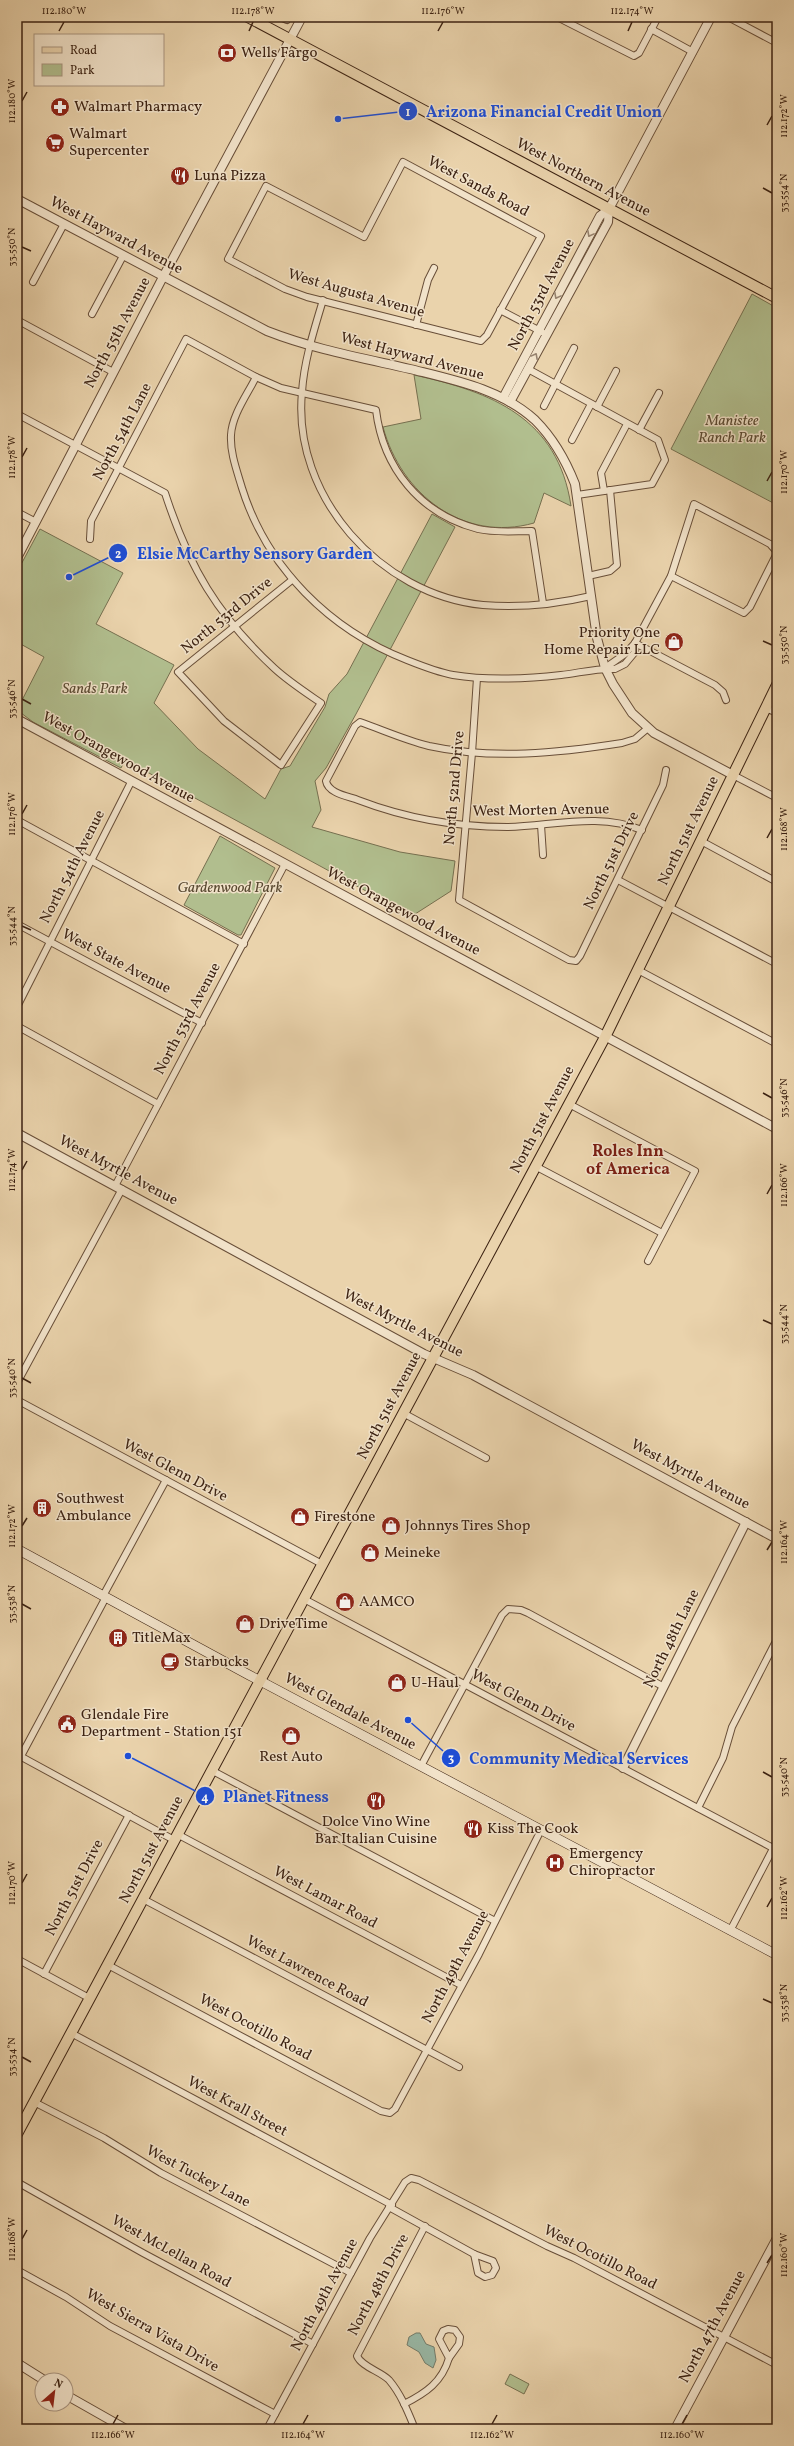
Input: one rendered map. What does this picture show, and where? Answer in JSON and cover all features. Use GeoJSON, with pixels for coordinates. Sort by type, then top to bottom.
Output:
{"type":"FeatureCollection","features":[{"type":"Feature","properties":{"kind":"main road","name":"West Northern Avenue"},"geometry":{"type":"LineString","coordinates":[[248,17],[777,298]]}},
{"type":"Feature","properties":{"kind":"main road","name":"North 51st Avenue"},"geometry":{"type":"LineString","coordinates":[[17,2134],[605,1037],[777,685]]}},
{"type":"Feature","properties":{"kind":"main road","name":"West Glendale Avenue"},"geometry":{"type":"LineString","coordinates":[[17,1548],[259,1680],[777,1956]]}},
{"type":"Feature","properties":{"kind":"street"},"geometry":{"type":"LineString","coordinates":[[280,17],[287,20]]}},
{"type":"Feature","properties":{"kind":"street","name":"North 55th Avenue"},"geometry":{"type":"LineString","coordinates":[[17,558],[163,277],[302,17]]}},
{"type":"Feature","properties":{"kind":"street"},"geometry":{"type":"LineString","coordinates":[[557,17],[634,56],[638,53],[658,17]]}},
{"type":"Feature","properties":{"kind":"street","name":"North 53rd Avenue"},"geometry":{"type":"LineString","coordinates":[[506,400],[528,369],[584,267],[608,222],[609,209],[711,17]]}},
{"type":"Feature","properties":{"kind":"street"},"geometry":{"type":"LineString","coordinates":[[728,17],[777,43]]}},
{"type":"Feature","properties":{"kind":"street"},"geometry":{"type":"LineString","coordinates":[[651,29],[693,52]]}},
{"type":"Feature","properties":{"kind":"street","name":"West Sands Road"},"geometry":{"type":"LineString","coordinates":[[228,259],[266,186],[364,237],[403,162],[541,236],[500,310]]}},
{"type":"Feature","properties":{"kind":"street","name":"West Hayward Avenue"},"geometry":{"type":"LineString","coordinates":[[17,199],[267,331],[310,345],[456,380],[506,400],[535,421],[552,441],[567,463],[577,495],[597,638],[604,668],[621,698],[648,728],[671,744],[733,775]]}},
{"type":"Feature","properties":{"kind":"street","name":"North 53rd Avenue"},"geometry":{"type":"LineString","coordinates":[[506,400],[539,330],[575,262],[600,216],[609,209]]}},
{"type":"Feature","properties":{"kind":"street"},"geometry":{"type":"LineString","coordinates":[[33,282],[64,224]]}},
{"type":"Feature","properties":{"kind":"street"},"geometry":{"type":"LineString","coordinates":[[92,314],[123,256]]}},
{"type":"Feature","properties":{"kind":"street","name":"West Augusta Avenue"},"geometry":{"type":"LineString","coordinates":[[228,259],[285,289],[416,325],[481,341],[500,310]]}},
{"type":"Feature","properties":{"kind":"street"},"geometry":{"type":"LineString","coordinates":[[575,262],[584,267]]}},
{"type":"Feature","properties":{"kind":"street"},"geometry":{"type":"LineString","coordinates":[[416,325],[428,280],[434,268]]}},
{"type":"Feature","properties":{"kind":"street"},"geometry":{"type":"LineString","coordinates":[[323,300],[310,345],[301,393],[304,437],[318,488],[342,525],[379,562],[406,580],[435,594],[483,605],[543,603],[591,596]]}},
{"type":"Feature","properties":{"kind":"street"},"geometry":{"type":"LineString","coordinates":[[500,310],[547,334]]}},
{"type":"Feature","properties":{"kind":"street"},"geometry":{"type":"LineString","coordinates":[[17,320],[113,372]]}},
{"type":"Feature","properties":{"kind":"street","name":"North 54th Lane"},"geometry":{"type":"LineString","coordinates":[[90,539],[91,521],[186,339],[256,377]]}},
{"type":"Feature","properties":{"kind":"street"},"geometry":{"type":"LineString","coordinates":[[544,406],[574,348]]}},
{"type":"Feature","properties":{"kind":"street"},"geometry":{"type":"LineString","coordinates":[[528,369],[658,440],[665,460],[652,484],[577,495]]}},
{"type":"Feature","properties":{"kind":"street"},"geometry":{"type":"LineString","coordinates":[[572,440],[616,371]]}},
{"type":"Feature","properties":{"kind":"street"},"geometry":{"type":"LineString","coordinates":[[543,603],[532,531],[496,532],[478,529],[441,514],[416,495],[391,463],[384,446],[376,410],[280,388],[256,377],[236,416],[231,434],[232,453],[246,500],[258,530],[292,580],[310,599],[336,622],[362,640],[422,666],[452,675],[477,678],[533,678],[604,668],[615,669],[625,664],[635,652],[635,643],[671,576],[694,504],[770,544],[777,552],[750,608],[744,613],[671,576]]}},
{"type":"Feature","properties":{"kind":"street"},"geometry":{"type":"LineString","coordinates":[[639,430],[659,393]]}},
{"type":"Feature","properties":{"kind":"street"},"geometry":{"type":"LineString","coordinates":[[17,414],[165,493],[176,527],[205,587],[233,626]]}},
{"type":"Feature","properties":{"kind":"street"},"geometry":{"type":"LineString","coordinates":[[588,576],[610,571],[617,565],[607,490],[601,473],[627,424]]}},
{"type":"Feature","properties":{"kind":"street"},"geometry":{"type":"LineString","coordinates":[[17,512],[36,522]]}},
{"type":"Feature","properties":{"kind":"street","name":"North 53rd Drive"},"geometry":{"type":"LineString","coordinates":[[233,626],[275,669],[321,703],[281,765],[224,721],[178,672],[233,626],[292,580]]}},
{"type":"Feature","properties":{"kind":"street"},"geometry":{"type":"LineString","coordinates":[[635,643],[715,685],[723,692],[726,700]]}},
{"type":"Feature","properties":{"kind":"street","name":"North 52nd Drive"},"geometry":{"type":"LineString","coordinates":[[477,678],[459,900],[569,960],[576,961]]}},
{"type":"Feature","properties":{"kind":"street"},"geometry":{"type":"LineString","coordinates":[[766,708],[777,713]]}},
{"type":"Feature","properties":{"kind":"street","name":"West Orangewood Avenue"},"geometry":{"type":"LineString","coordinates":[[17,719],[131,782],[777,1129]]}},
{"type":"Feature","properties":{"kind":"street","name":"West Morten Avenue"},"geometry":{"type":"LineString","coordinates":[[472,752],[414,742],[360,722],[355,726],[326,781],[326,785],[348,797],[388,810],[439,822],[465,826],[541,825],[607,820],[642,830]]}},
{"type":"Feature","properties":{"kind":"street"},"geometry":{"type":"LineString","coordinates":[[472,752],[519,754],[604,746],[629,741],[648,728]]}},
{"type":"Feature","properties":{"kind":"street","name":"North 51st Drive"},"geometry":{"type":"LineString","coordinates":[[576,961],[642,830],[663,785],[666,770]]}},
{"type":"Feature","properties":{"kind":"street"},"geometry":{"type":"LineString","coordinates":[[733,775],[777,798]]}},
{"type":"Feature","properties":{"kind":"street","name":"North 54th Avenue"},"geometry":{"type":"LineString","coordinates":[[17,1007],[131,782]]}},
{"type":"Feature","properties":{"kind":"street"},"geometry":{"type":"LineString","coordinates":[[17,820],[244,944]]}},
{"type":"Feature","properties":{"kind":"street"},"geometry":{"type":"LineString","coordinates":[[541,825],[543,855]]}},
{"type":"Feature","properties":{"kind":"street"},"geometry":{"type":"LineString","coordinates":[[701,841],[777,882]]}},
{"type":"Feature","properties":{"kind":"street","name":"North 53rd Avenue"},"geometry":{"type":"LineString","coordinates":[[17,1383],[118,1188],[158,1104],[285,864]]}},
{"type":"Feature","properties":{"kind":"street"},"geometry":{"type":"LineString","coordinates":[[618,880],[669,905],[777,964]]}},
{"type":"Feature","properties":{"kind":"street","name":"West State Avenue"},"geometry":{"type":"LineString","coordinates":[[17,924],[202,1023]]}},
{"type":"Feature","properties":{"kind":"street"},"geometry":{"type":"LineString","coordinates":[[638,970],[777,1044]]}},
{"type":"Feature","properties":{"kind":"street"},"geometry":{"type":"LineString","coordinates":[[17,1026],[158,1104]]}},
{"type":"Feature","properties":{"kind":"street"},"geometry":{"type":"LineString","coordinates":[[569,1104],[695,1171],[648,1261]]}},
{"type":"Feature","properties":{"kind":"street","name":"West Myrtle Avenue"},"geometry":{"type":"LineString","coordinates":[[17,1133],[433,1357],[473,1375],[777,1538]]}},
{"type":"Feature","properties":{"kind":"street"},"geometry":{"type":"LineString","coordinates":[[535,1166],[662,1233]]}},
{"type":"Feature","properties":{"kind":"street","name":"West Glenn Drive"},"geometry":{"type":"LineString","coordinates":[[17,1400],[322,1564]]}},
{"type":"Feature","properties":{"kind":"street"},"geometry":{"type":"LineString","coordinates":[[403,1413],[486,1458]]}},
{"type":"Feature","properties":{"kind":"street"},"geometry":{"type":"LineString","coordinates":[[19,1755],[166,1480]]}},
{"type":"Feature","properties":{"kind":"street","name":"North 48th Lane"},"geometry":{"type":"LineString","coordinates":[[622,1768],[746,1522]]}},
{"type":"Feature","properties":{"kind":"street","name":"West Glenn Drive"},"geometry":{"type":"LineString","coordinates":[[304,1599],[773,1848]]}},
{"type":"Feature","properties":{"kind":"street"},"geometry":{"type":"LineString","coordinates":[[421,1766],[502,1615],[508,1609],[521,1610],[528,1613],[664,1687]]}},
{"type":"Feature","properties":{"kind":"street"},"geometry":{"type":"LineString","coordinates":[[698,1808],[723,1758],[732,1727],[777,1639]]}},
{"type":"Feature","properties":{"kind":"street","name":"West Lamar Road"},"geometry":{"type":"LineString","coordinates":[[19,1755],[129,1815],[176,1837],[461,1985]]}},
{"type":"Feature","properties":{"kind":"street"},"geometry":{"type":"LineString","coordinates":[[211,1770],[495,1921]]}},
{"type":"Feature","properties":{"kind":"street","name":"North 51st Drive"},"geometry":{"type":"LineString","coordinates":[[44,1974],[129,1815]]}},
{"type":"Feature","properties":{"kind":"street","name":"North 49th Avenue"},"geometry":{"type":"LineString","coordinates":[[390,2113],[395,2109],[427,2050],[495,1921],[540,1830]]}},
{"type":"Feature","properties":{"kind":"street"},"geometry":{"type":"LineString","coordinates":[[730,1931],[777,1841]]}},
{"type":"Feature","properties":{"kind":"street","name":"West Lawrence Road"},"geometry":{"type":"LineString","coordinates":[[142,1899],[459,2067]]}},
{"type":"Feature","properties":{"kind":"street"},"geometry":{"type":"LineString","coordinates":[[17,1959],[89,1998]]}},
{"type":"Feature","properties":{"kind":"street","name":"West Ocotillo Road"},"geometry":{"type":"LineString","coordinates":[[108,1965],[381,2111],[390,2113]]}},
{"type":"Feature","properties":{"kind":"street","name":"West Krall Street"},"geometry":{"type":"LineString","coordinates":[[71,2033],[390,2206],[474,2254]]}},
{"type":"Feature","properties":{"kind":"street","name":"West Tuckey Lane"},"geometry":{"type":"LineString","coordinates":[[34,2102],[104,2138],[161,2173],[351,2273]]}},
{"type":"Feature","properties":{"kind":"street","name":"North 49th Avenue"},"geometry":{"type":"LineString","coordinates":[[267,2429],[351,2273],[405,2182],[411,2178]]}},
{"type":"Feature","properties":{"kind":"street","name":"West Ocotillo Road"},"geometry":{"type":"LineString","coordinates":[[411,2178],[419,2180],[547,2246],[574,2258],[777,2365]]}},
{"type":"Feature","properties":{"kind":"street","name":"West McLellan Road"},"geometry":{"type":"LineString","coordinates":[[17,2182],[143,2253],[313,2344]]}},
{"type":"Feature","properties":{"kind":"street","name":"North 48th Drive"},"geometry":{"type":"LineString","coordinates":[[404,2404],[388,2380],[362,2362],[357,2356],[425,2226]]}},
{"type":"Feature","properties":{"kind":"street","name":"North 47th Avenue"},"geometry":{"type":"LineString","coordinates":[[675,2429],[777,2238]]}},
{"type":"Feature","properties":{"kind":"street","name":"West Sierra Vista Drive"},"geometry":{"type":"LineString","coordinates":[[17,2270],[66,2297],[110,2326],[275,2414]]}},
{"type":"Feature","properties":{"kind":"street"},"geometry":{"type":"LineString","coordinates":[[415,2429],[404,2404],[423,2395],[437,2383],[444,2374],[449,2358],[460,2340],[458,2332],[451,2329],[443,2331],[439,2339],[449,2358]]}},
{"type":"Feature","properties":{"kind":"street"},"geometry":{"type":"LineString","coordinates":[[17,2363],[34,2374]]}},
{"type":"Feature","properties":{"kind":"street"},"geometry":{"type":"LineString","coordinates":[[74,2400],[126,2429]]}},
{"type":"Feature","properties":{"kind":"green space","name":"Manistee Ranch Park"},"geometry":{"type":"Polygon","coordinates":[[[752,294],[777,308],[777,505],[671,449],[752,294]]]}},
{"type":"Feature","properties":{"kind":"green space"},"geometry":{"type":"Polygon","coordinates":[[[414,375],[470,390],[495,401],[517,414],[536,430],[552,451],[564,476],[571,506],[544,493],[534,523],[508,527],[483,526],[460,519],[439,508],[420,492],[404,473],[392,451],[383,427],[421,419],[414,375]]]}},
{"type":"Feature","properties":{"kind":"green space","name":"Sands Park"},"geometry":{"type":"Polygon","coordinates":[[[432,514],[455,527],[356,714],[326,768],[315,781],[321,810],[312,827],[400,852],[455,861],[451,891],[412,916],[125,760],[121,768],[33,722],[17,710],[44,657],[17,642],[17,572],[40,529],[123,573],[96,624],[174,665],[154,703],[198,749],[265,799],[281,769],[290,766],[325,707],[329,694],[347,674],[432,514]]]}},
{"type":"Feature","properties":{"kind":"green space","name":"Gardenwood Park"},"geometry":{"type":"Polygon","coordinates":[[[220,836],[275,868],[241,935],[238,935],[184,905],[220,836]]]}},
{"type":"Feature","properties":{"kind":"green space"},"geometry":{"type":"Polygon","coordinates":[[[510,2374],[529,2384],[524,2394],[505,2384],[510,2374]]]}},
{"type":"Feature","properties":{"kind":"shaded area"},"geometry":{"type":"Polygon","coordinates":[[[416,2333],[420,2333],[426,2344],[434,2347],[436,2360],[433,2368],[425,2363],[419,2352],[407,2345],[409,2337],[416,2333]]]}},
{"type":"Feature","properties":{"kind":"place","name":"Wells Fargo"},"geometry":{"type":"Point","coordinates":[227,53]}},
{"type":"Feature","properties":{"kind":"place","name":"Walmart Pharmacy"},"geometry":{"type":"Point","coordinates":[60,107]}},
{"type":"Feature","properties":{"kind":"place","name":"Arizona Financial Credit Union"},"geometry":{"type":"Point","coordinates":[338,119]}},
{"type":"Feature","properties":{"kind":"place","name":"Walmart Supercenter"},"geometry":{"type":"Point","coordinates":[55,143]}},
{"type":"Feature","properties":{"kind":"place","name":"Luna Pizza"},"geometry":{"type":"Point","coordinates":[180,176]}},
{"type":"Feature","properties":{"kind":"place","name":"Elsie McCarthy Sensory Garden"},"geometry":{"type":"Point","coordinates":[69,577]}},
{"type":"Feature","properties":{"kind":"place","name":"Priority One Home Repair LLC"},"geometry":{"type":"Point","coordinates":[674,642]}},
{"type":"Feature","properties":{"kind":"place","name":"Southwest Ambulance"},"geometry":{"type":"Point","coordinates":[42,1508]}},
{"type":"Feature","properties":{"kind":"place","name":"Firestone"},"geometry":{"type":"Point","coordinates":[300,1517]}},
{"type":"Feature","properties":{"kind":"place","name":"Johnnys Tires Shop"},"geometry":{"type":"Point","coordinates":[391,1526]}},
{"type":"Feature","properties":{"kind":"place","name":"Meineke"},"geometry":{"type":"Point","coordinates":[370,1553]}},
{"type":"Feature","properties":{"kind":"place","name":"AAMCO"},"geometry":{"type":"Point","coordinates":[345,1602]}},
{"type":"Feature","properties":{"kind":"place","name":"DriveTime"},"geometry":{"type":"Point","coordinates":[245,1624]}},
{"type":"Feature","properties":{"kind":"place","name":"TitleMax"},"geometry":{"type":"Point","coordinates":[118,1638]}},
{"type":"Feature","properties":{"kind":"place","name":"Starbucks"},"geometry":{"type":"Point","coordinates":[170,1662]}},
{"type":"Feature","properties":{"kind":"place","name":"U-Haul"},"geometry":{"type":"Point","coordinates":[397,1683]}},
{"type":"Feature","properties":{"kind":"place","name":"Community Medical Services"},"geometry":{"type":"Point","coordinates":[408,1720]}},
{"type":"Feature","properties":{"kind":"place","name":"Glendale Fire Department - Station 151"},"geometry":{"type":"Point","coordinates":[67,1724]}},
{"type":"Feature","properties":{"kind":"place","name":"Rest Auto"},"geometry":{"type":"Point","coordinates":[291,1736]}},
{"type":"Feature","properties":{"kind":"place","name":"Planet Fitness"},"geometry":{"type":"Point","coordinates":[128,1756]}},
{"type":"Feature","properties":{"kind":"place","name":"Dolce Vino Wine Bar Italian Cuisine"},"geometry":{"type":"Point","coordinates":[376,1801]}},
{"type":"Feature","properties":{"kind":"place","name":"Kiss The Cook"},"geometry":{"type":"Point","coordinates":[473,1829]}},
{"type":"Feature","properties":{"kind":"place","name":"Emergency Chiropractor"},"geometry":{"type":"Point","coordinates":[555,1863]}},
{"type":"Feature","properties":{"kind":"district","name":"Roles Inn of America"},"geometry":{"type":"Point","coordinates":[628,1161]}}]}
